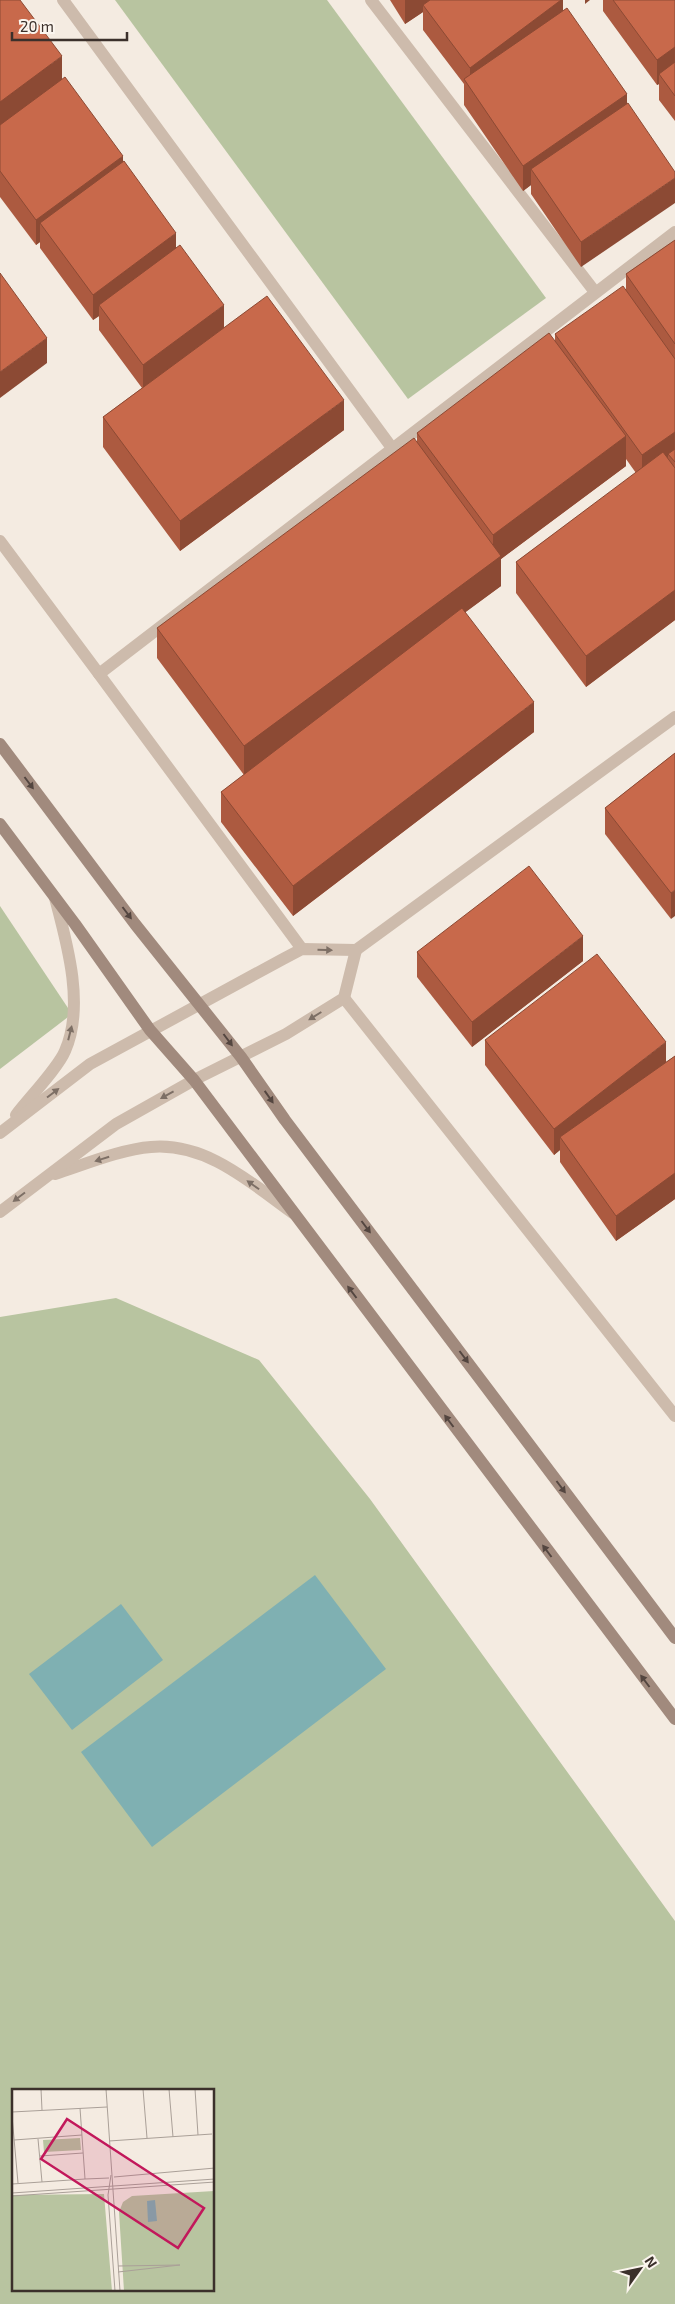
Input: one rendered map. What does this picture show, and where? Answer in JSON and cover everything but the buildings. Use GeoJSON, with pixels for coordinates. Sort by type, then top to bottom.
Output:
{"type":"FeatureCollection","features":[{"type":"Feature","properties":{"kind":"main road"},"geometry":{"type":"LineString","coordinates":[[0,744],[135,924],[201,1004],[285,1120],[675,1638]]}},
{"type":"Feature","properties":{"kind":"main road"},"geometry":{"type":"LineString","coordinates":[[0,824],[150,1030],[194,1080],[675,1719]]}},
{"type":"Feature","properties":{"kind":"street"},"geometry":{"type":"LineString","coordinates":[[63,0],[392,448]]}},
{"type":"Feature","properties":{"kind":"street"},"geometry":{"type":"LineString","coordinates":[[371,0],[595,292]]}},
{"type":"Feature","properties":{"kind":"street"},"geometry":{"type":"LineString","coordinates":[[99,674],[675,232]]}},
{"type":"Feature","properties":{"kind":"street"},"geometry":{"type":"LineString","coordinates":[[0,541],[302,949]]}},
{"type":"Feature","properties":{"kind":"street"},"geometry":{"type":"LineString","coordinates":[[2,1132],[90,1064],[302,949],[356,950],[675,716]]}},
{"type":"Feature","properties":{"kind":"street"},"geometry":{"type":"LineString","coordinates":[[2,1132],[65,1052],[74,1018],[71,960],[55,898]]}},
{"type":"Feature","properties":{"kind":"street"},"geometry":{"type":"LineString","coordinates":[[0,1212],[116,1124],[194,1080],[286,1034],[344,998],[356,950]]}},
{"type":"Feature","properties":{"kind":"street"},"geometry":{"type":"LineString","coordinates":[[344,998],[675,1416]]}},
{"type":"Feature","properties":{"kind":"street"},"geometry":{"type":"LineString","coordinates":[[45,1178],[104,1158],[151,1146],[185,1150],[222,1163],[293,1213]]}},
{"type":"Feature","properties":{"kind":"green space"},"geometry":{"type":"Polygon","coordinates":[[[115,0],[327,0],[546,298],[408,399],[115,0]]]}},
{"type":"Feature","properties":{"kind":"green space"},"geometry":{"type":"Polygon","coordinates":[[[0,906],[72,1014],[0,1069],[0,906]]]}},
{"type":"Feature","properties":{"kind":"green space"},"geometry":{"type":"Polygon","coordinates":[[[116,1298],[259,1360],[370,1499],[675,1921],[675,2304],[0,2304],[0,1317],[116,1298]]]}},
{"type":"Feature","properties":{"kind":"water"},"geometry":{"type":"Polygon","coordinates":[[[315,1575],[386,1669],[152,1847],[81,1752],[315,1575]]]}},
{"type":"Feature","properties":{"kind":"water"},"geometry":{"type":"Polygon","coordinates":[[[121,1604],[163,1660],[72,1730],[29,1674],[121,1604]]]}}]}
